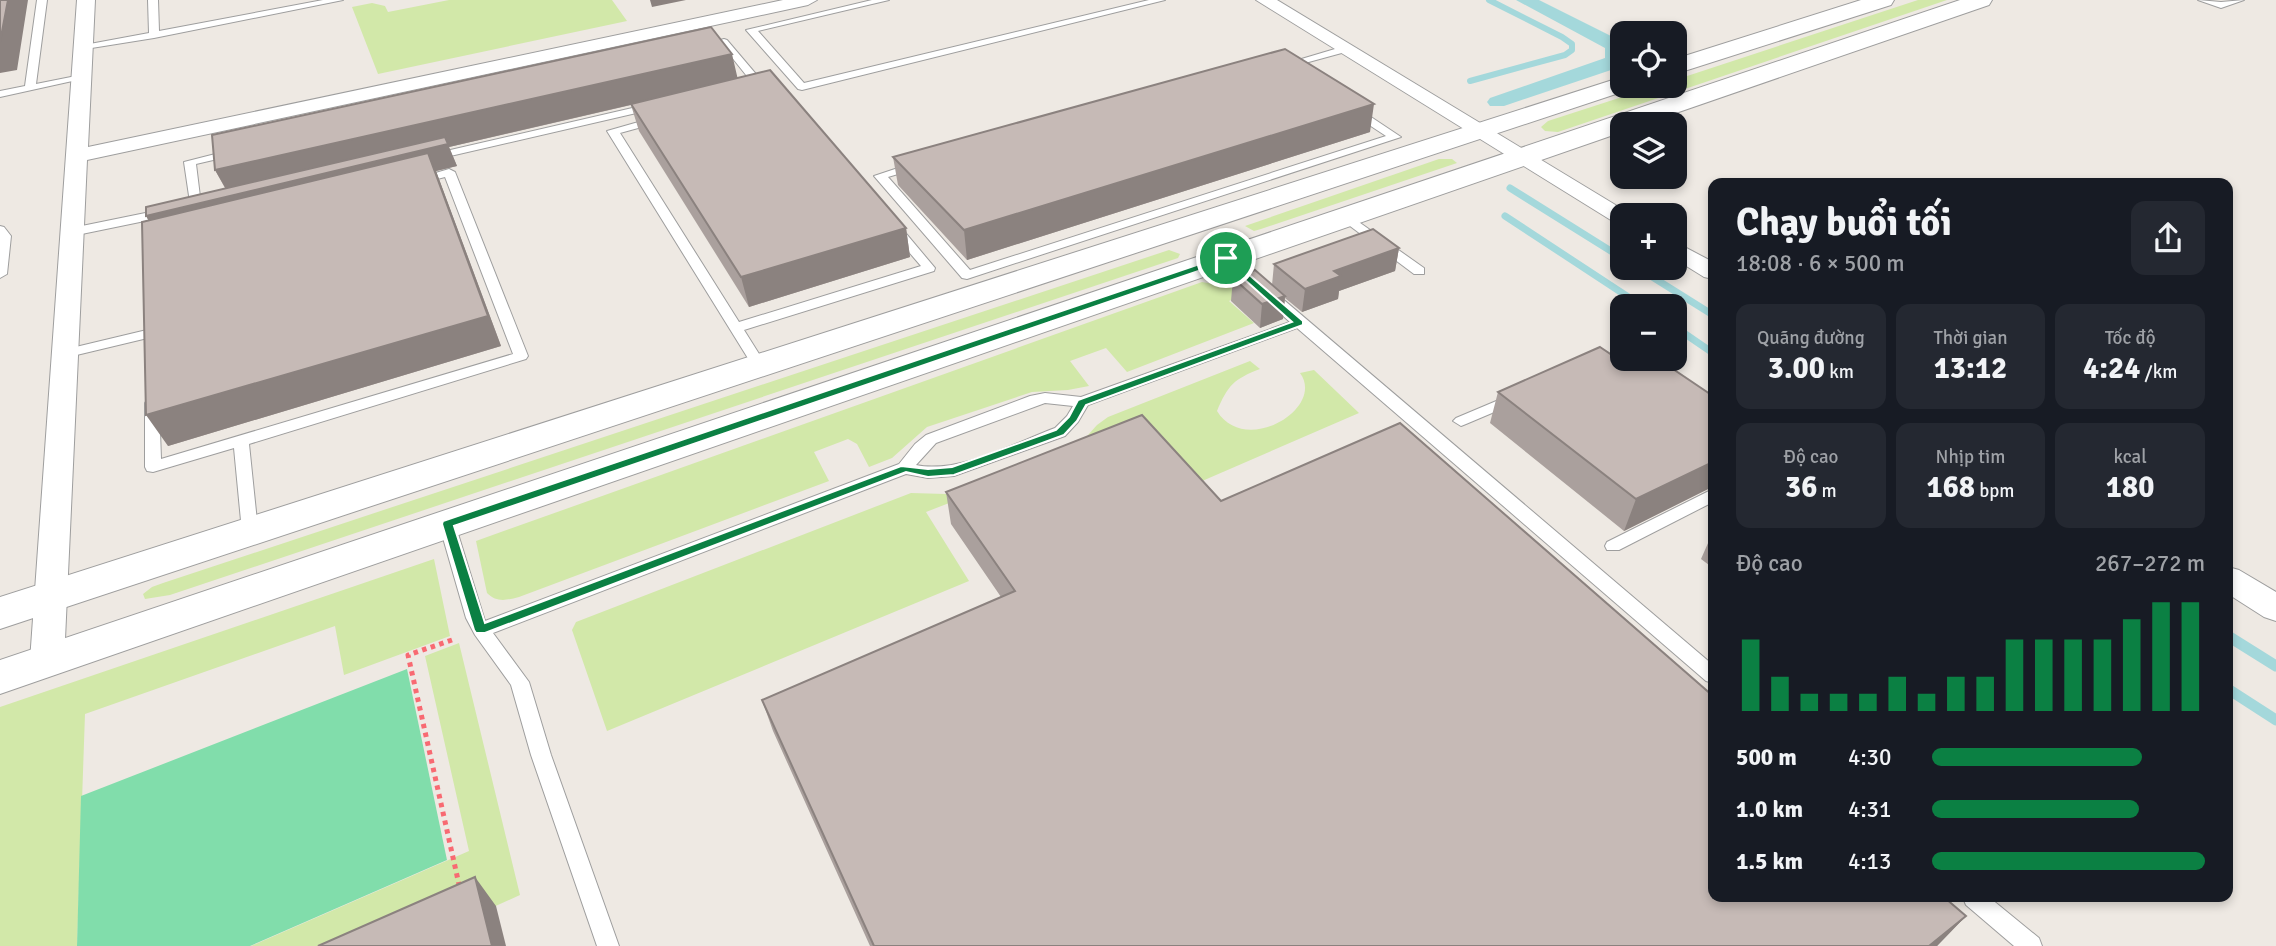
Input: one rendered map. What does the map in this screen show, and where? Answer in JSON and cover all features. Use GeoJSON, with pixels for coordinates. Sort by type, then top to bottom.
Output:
{"type":"FeatureCollection","features":[{"type":"Feature","properties":{"kind":"street"},"geometry":{"type":"LineString","coordinates":[[47,661],[86,0]]}},
{"type":"Feature","properties":{"kind":"street"},"geometry":{"type":"LineString","coordinates":[[76,156],[808,0]]}},
{"type":"Feature","properties":{"kind":"street"},"geometry":{"type":"LineString","coordinates":[[1265,0],[1610,210]]}},
{"type":"Feature","properties":{"kind":"street"},"geometry":{"type":"LineString","coordinates":[[1687,63],[1883,0]]}},
{"type":"Feature","properties":{"kind":"street"},"geometry":{"type":"LineString","coordinates":[[0,677],[1981,0]]}},
{"type":"Feature","properties":{"kind":"street"},"geometry":{"type":"LineString","coordinates":[[0,613],[1610,88]]}},
{"type":"Feature","properties":{"kind":"street"},"geometry":{"type":"LineString","coordinates":[[1190,224],[1226,258]]}},
{"type":"Feature","properties":{"kind":"street"},"geometry":{"type":"LineString","coordinates":[[1687,256],[1708,269]]}},
{"type":"Feature","properties":{"kind":"street"},"geometry":{"type":"LineString","coordinates":[[2233,582],[2276,608]]}},
{"type":"Feature","properties":{"kind":"lane"},"geometry":{"type":"LineString","coordinates":[[30,88],[42,0]]}},
{"type":"Feature","properties":{"kind":"lane"},"geometry":{"type":"LineString","coordinates":[[153,0],[154,35]]}},
{"type":"Feature","properties":{"kind":"lane"},"geometry":{"type":"LineString","coordinates":[[269,0],[272,13]]}},
{"type":"Feature","properties":{"kind":"lane"},"geometry":{"type":"LineString","coordinates":[[83,48],[338,0]]}},
{"type":"Feature","properties":{"kind":"lane"},"geometry":{"type":"LineString","coordinates":[[884,0],[751,30],[802,88],[1160,0]]}},
{"type":"Feature","properties":{"kind":"lane"},"geometry":{"type":"LineString","coordinates":[[2203,0],[2221,5],[2239,0]]}},
{"type":"Feature","properties":{"kind":"lane"},"geometry":{"type":"LineString","coordinates":[[698,48],[724,42],[757,82],[730,88]]}},
{"type":"Feature","properties":{"kind":"lane"},"geometry":{"type":"LineString","coordinates":[[1271,69],[1345,49]]}},
{"type":"Feature","properties":{"kind":"lane"},"geometry":{"type":"LineString","coordinates":[[1285,65],[1296,72]]}},
{"type":"Feature","properties":{"kind":"lane"},"geometry":{"type":"LineString","coordinates":[[0,94],[81,78]]}},
{"type":"Feature","properties":{"kind":"lane"},"geometry":{"type":"LineString","coordinates":[[920,165],[880,176],[967,275],[1395,137],[1340,101]]}},
{"type":"Feature","properties":{"kind":"lane"},"geometry":{"type":"LineString","coordinates":[[423,160],[664,104]]}},
{"type":"Feature","properties":{"kind":"lane"},"geometry":{"type":"LineString","coordinates":[[664,118],[613,131],[759,365]]}},
{"type":"Feature","properties":{"kind":"lane"},"geometry":{"type":"LineString","coordinates":[[185,213],[190,162],[243,150]]}},
{"type":"Feature","properties":{"kind":"lane"},"geometry":{"type":"LineString","coordinates":[[152,386],[153,467],[521,356],[449,172],[410,182]]}},
{"type":"Feature","properties":{"kind":"lane"},"geometry":{"type":"LineString","coordinates":[[72,232],[209,210]]}},
{"type":"Feature","properties":{"kind":"lane"},"geometry":{"type":"LineString","coordinates":[[735,328],[929,268],[885,216]]}},
{"type":"Feature","properties":{"kind":"lane"},"geometry":{"type":"LineString","coordinates":[[1346,217],[1419,271]]}},
{"type":"Feature","properties":{"kind":"lane"},"geometry":{"type":"LineString","coordinates":[[0,230],[5,236],[0,274]]}},
{"type":"Feature","properties":{"kind":"lane"},"geometry":{"type":"LineString","coordinates":[[1226,258],[1708,672]]}},
{"type":"Feature","properties":{"kind":"lane"},"geometry":{"type":"LineString","coordinates":[[481,630],[905,468],[920,448],[931,439],[1030,401],[1045,398],[1082,402],[1299,323]]}},
{"type":"Feature","properties":{"kind":"lane"},"geometry":{"type":"LineString","coordinates":[[64,354],[151,333]]}},
{"type":"Feature","properties":{"kind":"lane"},"geometry":{"type":"LineString","coordinates":[[1461,421],[1525,394]]}},
{"type":"Feature","properties":{"kind":"lane"},"geometry":{"type":"LineString","coordinates":[[905,468],[928,473],[954,471],[1060,432],[1073,419],[1082,402]]}},
{"type":"Feature","properties":{"kind":"lane"},"geometry":{"type":"LineString","coordinates":[[241,441],[250,531]]}},
{"type":"Feature","properties":{"kind":"lane"},"geometry":{"type":"LineString","coordinates":[[1613,546],[1708,498]]}},
{"type":"Feature","properties":{"kind":"lane"},"geometry":{"type":"LineString","coordinates":[[447,524],[481,630],[520,682],[541,755],[608,946]]}},
{"type":"Feature","properties":{"kind":"lane"},"geometry":{"type":"LineString","coordinates":[[1979,902],[2031,946]]}},
{"type":"Feature","properties":{"kind":"path"},"geometry":{"type":"LineString","coordinates":[[453,640],[408,655],[461,893]]}},
{"type":"Feature","properties":{"kind":"green space"},"geometry":{"type":"Polygon","coordinates":[[[449,0],[612,0],[627,21],[378,74],[352,7],[372,3],[385,6],[388,12],[449,0]]]}},
{"type":"Feature","properties":{"kind":"green space"},"geometry":{"type":"Polygon","coordinates":[[[1918,0],[1947,0],[1687,88],[1687,76],[1918,0]]]}},
{"type":"Feature","properties":{"kind":"green space"},"geometry":{"type":"Polygon","coordinates":[[[1619,98],[1658,98],[1610,112],[1610,114],[1558,132],[1545,131],[1541,127],[1548,121],[1619,98]]]}},
{"type":"Feature","properties":{"kind":"green space"},"geometry":{"type":"Polygon","coordinates":[[[1439,159],[1452,159],[1457,163],[1261,229],[1254,231],[1245,226],[1439,159]]]}},
{"type":"Feature","properties":{"kind":"green space"},"geometry":{"type":"Polygon","coordinates":[[[1169,250],[1180,254],[1178,258],[170,595],[145,599],[143,594],[163,583],[1169,250]]]}},
{"type":"Feature","properties":{"kind":"green space"},"geometry":{"type":"Polygon","coordinates":[[[1202,282],[1219,285],[1226,283],[1243,295],[1229,301],[1254,323],[1127,372],[1106,348],[1070,361],[1089,386],[1032,392],[927,427],[892,458],[869,467],[857,444],[848,439],[814,452],[829,481],[519,597],[498,599],[487,593],[476,541],[1202,282]]]}},
{"type":"Feature","properties":{"kind":"green space"},"geometry":{"type":"Polygon","coordinates":[[[1250,361],[1260,369],[1233,384],[1217,411],[1230,424],[1245,429],[1262,428],[1293,413],[1302,400],[1305,387],[1300,373],[1314,370],[1359,413],[1186,488],[1119,437],[926,512],[969,581],[607,731],[572,630],[576,622],[911,493],[946,494],[989,483],[1080,444],[1108,417],[1250,361]]]}},
{"type":"Feature","properties":{"kind":"green space"},"geometry":{"type":"Polygon","coordinates":[[[434,559],[450,636],[344,675],[335,626],[85,714],[77,946],[0,946],[0,707],[434,559]]]}},
{"type":"Feature","properties":{"kind":"green space"},"geometry":{"type":"Polygon","coordinates":[[[459,643],[520,895],[407,946],[251,946],[469,851],[425,656],[459,643]]]}},
{"type":"Feature","properties":{"kind":"green space"},"geometry":{"type":"Polygon","coordinates":[[[407,669],[447,860],[250,946],[77,946],[81,796],[407,669]]]}},
{"type":"Feature","properties":{"kind":"building"},"geometry":{"type":"Polygon","coordinates":[[[0,0],[8,0],[0,42],[0,0]]]}},
{"type":"Feature","properties":{"kind":"building"},"geometry":{"type":"Polygon","coordinates":[[[711,27],[732,54],[215,170],[212,135],[711,27]]]}},
{"type":"Feature","properties":{"kind":"building"},"geometry":{"type":"Polygon","coordinates":[[[1285,49],[1374,104],[964,230],[893,157],[1285,49]]]}},
{"type":"Feature","properties":{"kind":"building"},"geometry":{"type":"Polygon","coordinates":[[[770,70],[906,228],[741,277],[631,104],[770,70]]]}},
{"type":"Feature","properties":{"kind":"building"},"geometry":{"type":"Polygon","coordinates":[[[445,137],[448,144],[146,216],[146,207],[445,137]]]}},
{"type":"Feature","properties":{"kind":"building"},"geometry":{"type":"Polygon","coordinates":[[[428,153],[488,316],[146,415],[142,222],[428,153]]]}},
{"type":"Feature","properties":{"kind":"building"},"geometry":{"type":"Polygon","coordinates":[[[1373,229],[1399,248],[1334,271],[1341,276],[1305,289],[1274,264],[1373,229]]]}},
{"type":"Feature","properties":{"kind":"building"},"geometry":{"type":"Polygon","coordinates":[[[1255,270],[1285,296],[1262,304],[1233,278],[1255,270]]]}},
{"type":"Feature","properties":{"kind":"building"},"geometry":{"type":"Polygon","coordinates":[[[1600,347],[1610,354],[1610,371],[1676,371],[1708,393],[1708,464],[1636,499],[1498,392],[1600,347]]]}},
{"type":"Feature","properties":{"kind":"building"},"geometry":{"type":"Polygon","coordinates":[[[1142,415],[1221,501],[1400,423],[1708,692],[1708,902],[1950,902],[1966,916],[1929,946],[874,946],[762,700],[1015,591],[946,492],[1142,415]]]}},
{"type":"Feature","properties":{"kind":"building"},"geometry":{"type":"Polygon","coordinates":[[[475,877],[492,946],[318,946],[475,877]]]}},
{"type":"Feature","properties":{"kind":"waterway"},"geometry":{"type":"LineString","coordinates":[[1470,81],[1565,55],[1572,50],[1572,44],[1562,37],[1489,0]]}},
{"type":"Feature","properties":{"kind":"waterway"},"geometry":{"type":"LineString","coordinates":[[1497,102],[1607,65],[1614,60],[1615,49],[1612,44],[1525,0]]}},
{"type":"Feature","properties":{"kind":"waterway"},"geometry":{"type":"LineString","coordinates":[[1510,188],[1610,250]]}},
{"type":"Feature","properties":{"kind":"waterway"},"geometry":{"type":"LineString","coordinates":[[1505,216],[1624,294]]}},
{"type":"Feature","properties":{"kind":"waterway"},"geometry":{"type":"LineString","coordinates":[[1657,280],[1708,312]]}},
{"type":"Feature","properties":{"kind":"waterway"},"geometry":{"type":"LineString","coordinates":[[1687,335],[1708,350]]}},
{"type":"Feature","properties":{"kind":"waterway"},"geometry":{"type":"LineString","coordinates":[[2233,639],[2276,666]]}},
{"type":"Feature","properties":{"kind":"waterway"},"geometry":{"type":"LineString","coordinates":[[2233,692],[2276,720]]}},
{"type":"Feature","properties":{"kind":"route"},"geometry":{"type":"LineString","coordinates":[[1226,258],[1299,323],[1082,402],[1073,419],[1060,432],[961,469],[928,473],[905,468],[481,630],[475,618],[447,524],[1226,258]]}}]}
